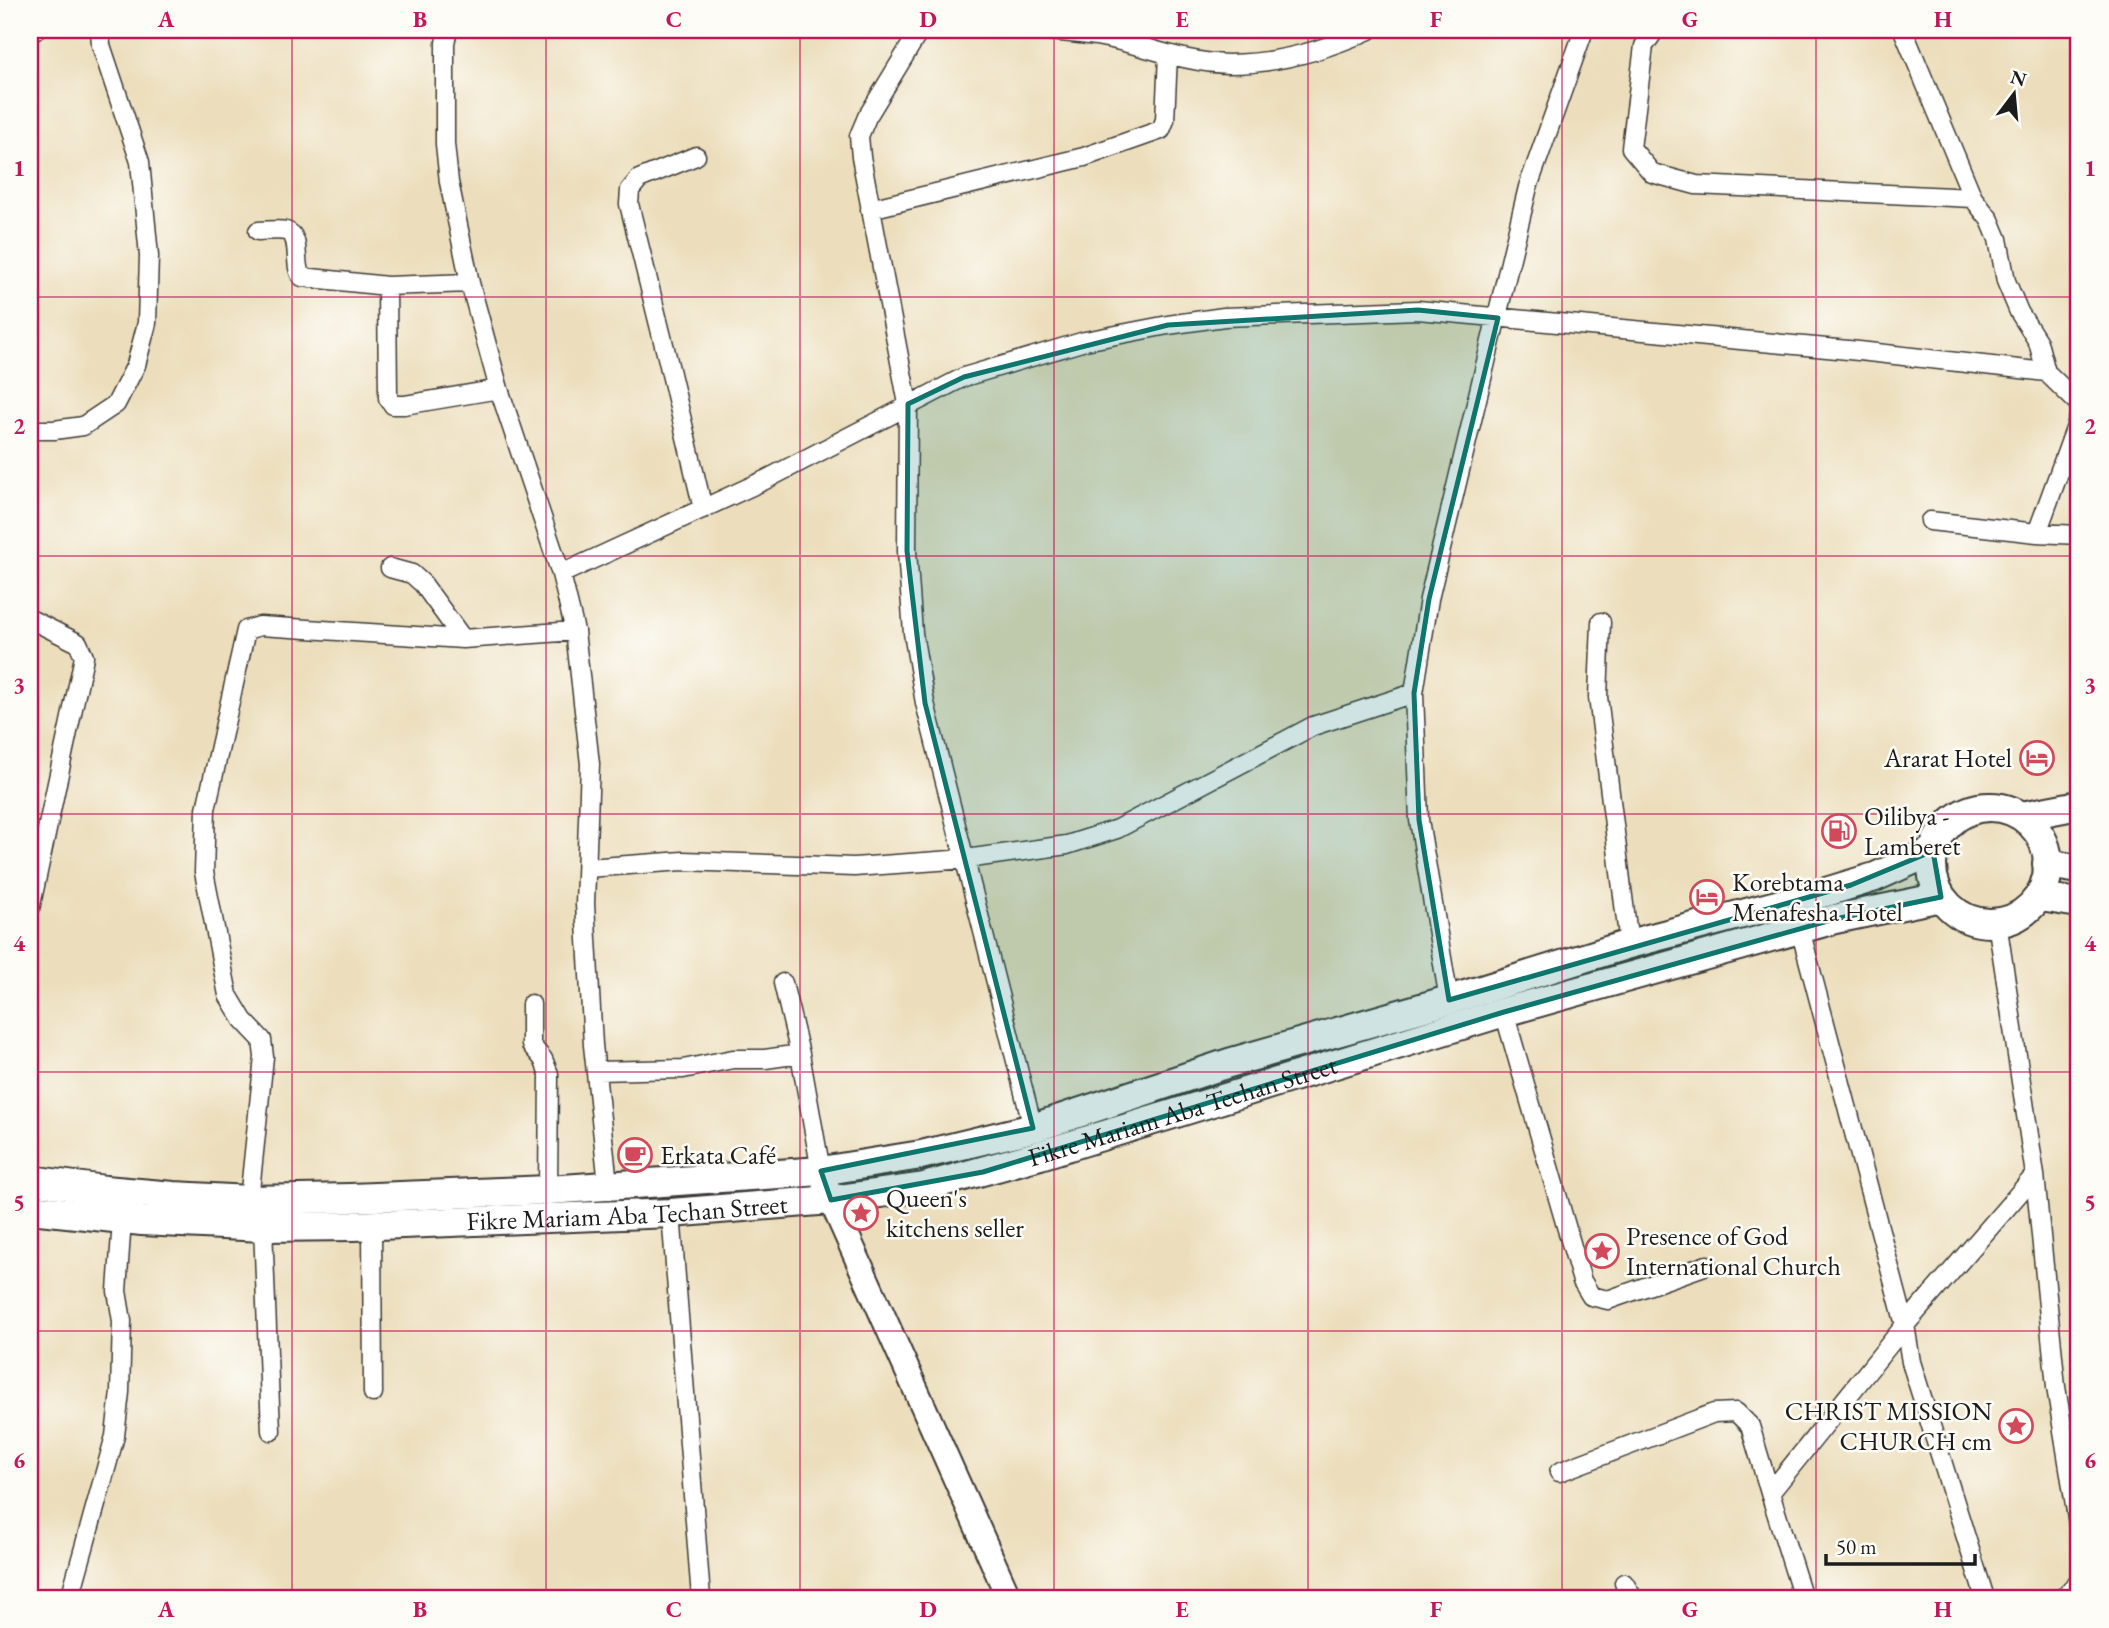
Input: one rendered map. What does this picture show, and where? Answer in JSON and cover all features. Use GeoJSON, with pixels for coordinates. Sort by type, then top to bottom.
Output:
{"type":"FeatureCollection","features":[{"type":"Feature","properties":{"kind":"main road"},"geometry":{"type":"LineString","coordinates":[[2022,817],[2079,805]]}},
{"type":"Feature","properties":{"kind":"main road"},"geometry":{"type":"LineString","coordinates":[[2005,808],[2022,817],[2036,829],[2044,843],[2047,875],[2040,897],[2017,916],[1997,922],[1983,923],[1952,910],[1941,897],[1933,875],[1933,851],[1940,834],[1952,820],[1968,810],[2005,808]]}},
{"type":"Feature","properties":{"kind":"main road","name":"Fikre Mariam Aba Techan Street"},"geometry":{"type":"LineString","coordinates":[[30,1180],[105,1191],[249,1200],[350,1198],[548,1190],[821,1171],[921,1155],[1033,1128],[1229,1063],[1449,1000],[1629,944],[1851,885],[1933,851]]}},
{"type":"Feature","properties":{"kind":"main road"},"geometry":{"type":"LineString","coordinates":[[2047,860],[2079,851]]}},
{"type":"Feature","properties":{"kind":"main road"},"geometry":{"type":"LineString","coordinates":[[2047,860],[2079,869]]}},
{"type":"Feature","properties":{"kind":"main road","name":"Fikre Mariam Aba Techan Street"},"geometry":{"type":"LineString","coordinates":[[30,1209],[122,1220],[263,1227],[363,1225],[671,1213],[831,1200],[925,1187],[983,1172],[1504,1012],[1835,919],[1941,897]]}},
{"type":"Feature","properties":{"kind":"main road"},"geometry":{"type":"LineString","coordinates":[[2040,897],[2079,903]]}},
{"type":"Feature","properties":{"kind":"main road"},"geometry":{"type":"LineString","coordinates":[[350,1198],[363,1225]]}},
{"type":"Feature","properties":{"kind":"street"},"geometry":{"type":"LineString","coordinates":[[30,33],[36,30]]}},
{"type":"Feature","properties":{"kind":"street"},"geometry":{"type":"LineString","coordinates":[[30,429],[54,430],[83,426],[116,404],[136,365],[146,323],[149,256],[140,162],[101,45],[100,30]]}},
{"type":"Feature","properties":{"kind":"street"},"geometry":{"type":"LineString","coordinates":[[431,30],[448,30],[444,43],[445,144],[449,182],[470,283],[499,389],[561,573],[575,631],[590,764],[585,904],[596,1071],[608,1184]]}},
{"type":"Feature","properties":{"kind":"street"},"geometry":{"type":"LineString","coordinates":[[920,30],[867,117],[859,136],[870,209],[908,404],[907,551],[913,632],[925,703],[1033,1128]]}},
{"type":"Feature","properties":{"kind":"street"},"geometry":{"type":"LineString","coordinates":[[1042,30],[1113,34],[1168,55],[1228,64],[1275,60],[1332,47],[1369,30]]}},
{"type":"Feature","properties":{"kind":"street"},"geometry":{"type":"LineString","coordinates":[[1449,1000],[1419,820],[1414,693],[1429,599],[1528,187],[1584,30]]}},
{"type":"Feature","properties":{"kind":"street"},"geometry":{"type":"LineString","coordinates":[[1655,30],[1644,46],[1631,148],[1652,173],[1696,185],[1973,198]]}},
{"type":"Feature","properties":{"kind":"street"},"geometry":{"type":"LineString","coordinates":[[1903,30],[1973,198],[1990,220],[1998,239],[2006,281],[2019,312],[2038,342],[2046,372],[2079,404]]}},
{"type":"Feature","properties":{"kind":"street"},"geometry":{"type":"LineString","coordinates":[[870,209],[1084,157],[1161,130],[1165,120],[1168,55]]}},
{"type":"Feature","properties":{"kind":"street"},"geometry":{"type":"LineString","coordinates":[[696,156],[639,179],[630,190],[629,204],[703,509]]}},
{"type":"Feature","properties":{"kind":"street"},"geometry":{"type":"LineString","coordinates":[[258,231],[291,233],[295,238],[298,272],[302,277],[387,286],[470,283]]}},
{"type":"Feature","properties":{"kind":"street"},"geometry":{"type":"LineString","coordinates":[[387,286],[388,398],[393,405],[499,389]]}},
{"type":"Feature","properties":{"kind":"street"},"geometry":{"type":"LineString","coordinates":[[561,573],[765,480],[964,377],[1085,341],[1224,317],[1418,310],[1859,351],[2046,372]]}},
{"type":"Feature","properties":{"kind":"street"},"geometry":{"type":"LineString","coordinates":[[2038,533],[2079,418]]}},
{"type":"Feature","properties":{"kind":"street"},"geometry":{"type":"LineString","coordinates":[[1930,521],[2079,535]]}},
{"type":"Feature","properties":{"kind":"street"},"geometry":{"type":"LineString","coordinates":[[390,568],[412,574],[423,584],[463,639]]}},
{"type":"Feature","properties":{"kind":"street"},"geometry":{"type":"LineString","coordinates":[[30,619],[78,643],[84,657],[30,909]]}},
{"type":"Feature","properties":{"kind":"street"},"geometry":{"type":"LineString","coordinates":[[1601,622],[1598,697],[1629,944]]}},
{"type":"Feature","properties":{"kind":"street"},"geometry":{"type":"LineString","coordinates":[[249,1200],[264,1057],[262,1040],[243,1020],[228,995],[204,872],[206,809],[247,630],[260,626],[463,639],[575,631]]}},
{"type":"Feature","properties":{"kind":"street"},"geometry":{"type":"LineString","coordinates":[[587,868],[682,861],[854,867],[966,859],[1067,845],[1117,829],[1313,726],[1414,693]]}},
{"type":"Feature","properties":{"kind":"street"},"geometry":{"type":"LineString","coordinates":[[1997,922],[2035,1175],[2056,1387],[2079,1530]]}},
{"type":"Feature","properties":{"kind":"street"},"geometry":{"type":"LineString","coordinates":[[1800,929],[1905,1325],[1911,1362],[1944,1460],[1985,1598]]}},
{"type":"Feature","properties":{"kind":"street"},"geometry":{"type":"LineString","coordinates":[[783,983],[800,1054],[821,1171],[831,1200],[1009,1598]]}},
{"type":"Feature","properties":{"kind":"street"},"geometry":{"type":"LineString","coordinates":[[531,1004],[531,1045],[543,1059],[549,1074],[548,1190]]}},
{"type":"Feature","properties":{"kind":"street"},"geometry":{"type":"LineString","coordinates":[[1504,1012],[1581,1281],[1591,1296],[1608,1300],[1707,1265]]}},
{"type":"Feature","properties":{"kind":"street"},"geometry":{"type":"LineString","coordinates":[[596,1071],[673,1070],[733,1059],[765,1059],[800,1054]]}},
{"type":"Feature","properties":{"kind":"street"},"geometry":{"type":"LineString","coordinates":[[1770,1493],[1905,1325],[2035,1175]]}},
{"type":"Feature","properties":{"kind":"street"},"geometry":{"type":"LineString","coordinates":[[671,1213],[701,1598]]}},
{"type":"Feature","properties":{"kind":"street"},"geometry":{"type":"LineString","coordinates":[[70,1598],[115,1436],[120,1392],[122,1321],[117,1291],[122,1220]]}},
{"type":"Feature","properties":{"kind":"street"},"geometry":{"type":"LineString","coordinates":[[363,1225],[373,1393]]}},
{"type":"Feature","properties":{"kind":"street"},"geometry":{"type":"LineString","coordinates":[[263,1227],[271,1431]]}},
{"type":"Feature","properties":{"kind":"street"},"geometry":{"type":"LineString","coordinates":[[1559,1472],[1714,1413],[1736,1412],[1750,1426],[1803,1598]]}},
{"type":"Feature","properties":{"kind":"street"},"geometry":{"type":"LineString","coordinates":[[2063,1598],[2079,1581]]}},
{"type":"Feature","properties":{"kind":"highlighted area"},"geometry":{"type":"Polygon","coordinates":[[[1418,310],[1498,318],[1429,599],[1414,693],[1419,820],[1449,1000],[1851,885],[1933,851],[1941,897],[1835,919],[1504,1012],[983,1172],[831,1200],[821,1171],[1033,1128],[925,703],[907,551],[908,404],[964,377],[1168,325],[1418,310]]]}},
{"type":"Feature","properties":{"kind":"place","name":"Ararat Hotel"},"geometry":{"type":"Point","coordinates":[2037,758]}},
{"type":"Feature","properties":{"kind":"place","name":"Oilibya - Lamberet"},"geometry":{"type":"Point","coordinates":[1839,831]}},
{"type":"Feature","properties":{"kind":"place","name":"Korebtama Menafesha Hotel"},"geometry":{"type":"Point","coordinates":[1707,897]}},
{"type":"Feature","properties":{"kind":"place","name":"Erkata Café"},"geometry":{"type":"Point","coordinates":[635,1155]}},
{"type":"Feature","properties":{"kind":"place","name":"Queen's kitchens seller"},"geometry":{"type":"Point","coordinates":[861,1213]}},
{"type":"Feature","properties":{"kind":"place","name":"Presence of God International Church"},"geometry":{"type":"Point","coordinates":[1602,1251]}},
{"type":"Feature","properties":{"kind":"place","name":"CHRIST MISSION CHURCH cm"},"geometry":{"type":"Point","coordinates":[2016,1426]}}]}
